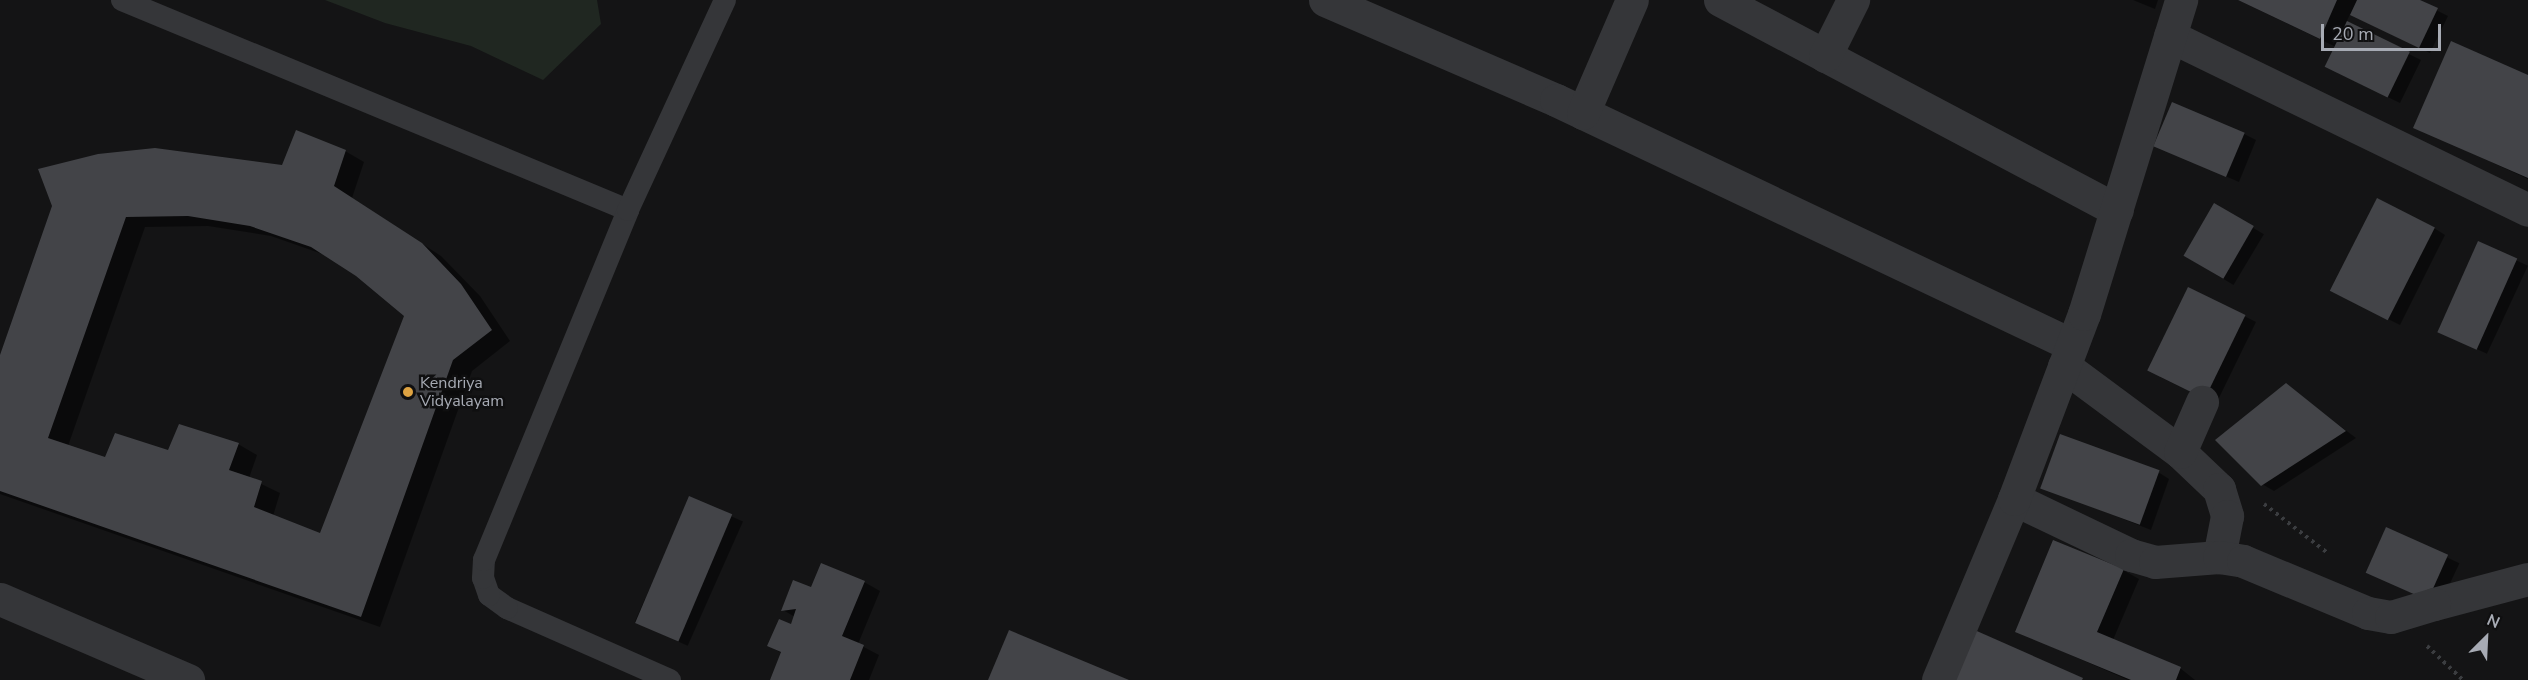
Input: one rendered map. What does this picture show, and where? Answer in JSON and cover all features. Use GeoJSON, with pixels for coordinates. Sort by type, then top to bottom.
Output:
{"type":"FeatureCollection","features":[{"type":"Feature","properties":{"kind":"street"},"geometry":{"type":"LineString","coordinates":[[1324,0],[1583,113],[2068,356],[2182,446],[2219,489],[2226,500],[2227,516],[2219,557]]}},
{"type":"Feature","properties":{"kind":"street"},"geometry":{"type":"LineString","coordinates":[[1583,113],[1632,0]]}},
{"type":"Feature","properties":{"kind":"street"},"geometry":{"type":"LineString","coordinates":[[1720,0],[2117,210]]}},
{"type":"Feature","properties":{"kind":"street"},"geometry":{"type":"LineString","coordinates":[[1825,56],[1853,0]]}},
{"type":"Feature","properties":{"kind":"street"},"geometry":{"type":"LineString","coordinates":[[1938,680],[2014,499],[2089,300],[2181,0]]}},
{"type":"Feature","properties":{"kind":"street"},"geometry":{"type":"LineString","coordinates":[[2170,36],[2528,210]]}},
{"type":"Feature","properties":{"kind":"street"},"geometry":{"type":"LineString","coordinates":[[2182,446],[2202,402]]}},
{"type":"Feature","properties":{"kind":"street"},"geometry":{"type":"LineString","coordinates":[[2014,499],[2131,555],[2155,562],[2219,557],[2243,561],[2368,613],[2391,617],[2528,579]]}},
{"type":"Feature","properties":{"kind":"street"},"geometry":{"type":"LineString","coordinates":[[0,599],[188,680]]}},
{"type":"Feature","properties":{"kind":"lane"},"geometry":{"type":"LineString","coordinates":[[122,0],[628,210]]}},
{"type":"Feature","properties":{"kind":"lane"},"geometry":{"type":"LineString","coordinates":[[670,680],[507,608],[489,595],[483,578],[484,560],[628,210],[726,0]]}},
{"type":"Feature","properties":{"kind":"shaded area"},"geometry":{"type":"Polygon","coordinates":[[[325,0],[597,0],[601,24],[543,80],[471,46],[385,23],[325,0]]]}},
{"type":"Feature","properties":{"kind":"building"},"geometry":{"type":"Polygon","coordinates":[[[2238,0],[2337,0],[2320,39],[2238,0]]]}},
{"type":"Feature","properties":{"kind":"building"},"geometry":{"type":"Polygon","coordinates":[[[2357,0],[2420,0],[2438,8],[2419,48],[2350,15],[2357,0]]]}},
{"type":"Feature","properties":{"kind":"building"},"geometry":{"type":"Polygon","coordinates":[[[2347,21],[2410,52],[2388,98],[2325,67],[2347,21]]]}},
{"type":"Feature","properties":{"kind":"building"},"geometry":{"type":"Polygon","coordinates":[[[2451,41],[2528,75],[2528,178],[2413,128],[2451,41]]]}},
{"type":"Feature","properties":{"kind":"building"},"geometry":{"type":"Polygon","coordinates":[[[2172,102],[2245,133],[2226,177],[2153,146],[2172,102]]]}},
{"type":"Feature","properties":{"kind":"building","name":"Kendriya Vidyalayam"},"geometry":{"type":"Polygon","coordinates":[[[296,130],[346,150],[334,186],[422,243],[461,284],[492,330],[453,360],[361,617],[0,491],[0,355],[52,206],[38,169],[98,154],[155,148],[282,165],[296,130]],[[188,216],[126,217],[48,438],[105,457],[115,433],[168,450],[179,424],[239,443],[229,470],[262,481],[254,507],[320,533],[404,316],[356,276],[311,247],[250,226],[188,216]]]}},
{"type":"Feature","properties":{"kind":"building"},"geometry":{"type":"Polygon","coordinates":[[[2377,198],[2435,228],[2388,320],[2330,291],[2377,198]]]}},
{"type":"Feature","properties":{"kind":"building"},"geometry":{"type":"Polygon","coordinates":[[[2214,203],[2254,226],[2223,279],[2184,256],[2214,203]]]}},
{"type":"Feature","properties":{"kind":"building"},"geometry":{"type":"Polygon","coordinates":[[[2478,241],[2517,258],[2477,350],[2437,332],[2478,241]]]}},
{"type":"Feature","properties":{"kind":"building"},"geometry":{"type":"Polygon","coordinates":[[[2188,287],[2246,315],[2205,399],[2147,371],[2188,287]]]}},
{"type":"Feature","properties":{"kind":"building"},"geometry":{"type":"Polygon","coordinates":[[[2286,383],[2346,431],[2261,486],[2215,440],[2286,383]]]}},
{"type":"Feature","properties":{"kind":"building"},"geometry":{"type":"Polygon","coordinates":[[[2060,434],[2160,470],[2140,525],[2040,489],[2060,434]]]}},
{"type":"Feature","properties":{"kind":"building"},"geometry":{"type":"Polygon","coordinates":[[[689,496],[732,514],[678,641],[635,623],[689,496]]]}},
{"type":"Feature","properties":{"kind":"building"},"geometry":{"type":"Polygon","coordinates":[[[2386,527],[2448,555],[2428,600],[2366,573],[2386,527]]]}},
{"type":"Feature","properties":{"kind":"building"},"geometry":{"type":"Polygon","coordinates":[[[2053,540],[2124,569],[2097,632],[2181,667],[2176,680],[2131,680],[2015,632],[2053,540]]]}},
{"type":"Feature","properties":{"kind":"building"},"geometry":{"type":"Polygon","coordinates":[[[821,563],[865,581],[842,636],[864,645],[850,680],[770,680],[781,652],[767,646],[779,619],[791,624],[796,609],[781,611],[793,580],[811,587],[821,563]]]}},
{"type":"Feature","properties":{"kind":"building"},"geometry":{"type":"Polygon","coordinates":[[[1970,628],[2083,678],[2082,680],[1946,680],[1970,628]]]}},
{"type":"Feature","properties":{"kind":"building"},"geometry":{"type":"Polygon","coordinates":[[[1009,630],[1129,680],[988,680],[1009,630]]]}},
{"type":"Feature","properties":{"kind":"place","name":"Kendriya Vidyalayam"},"geometry":{"type":"Point","coordinates":[408,392]}}]}
